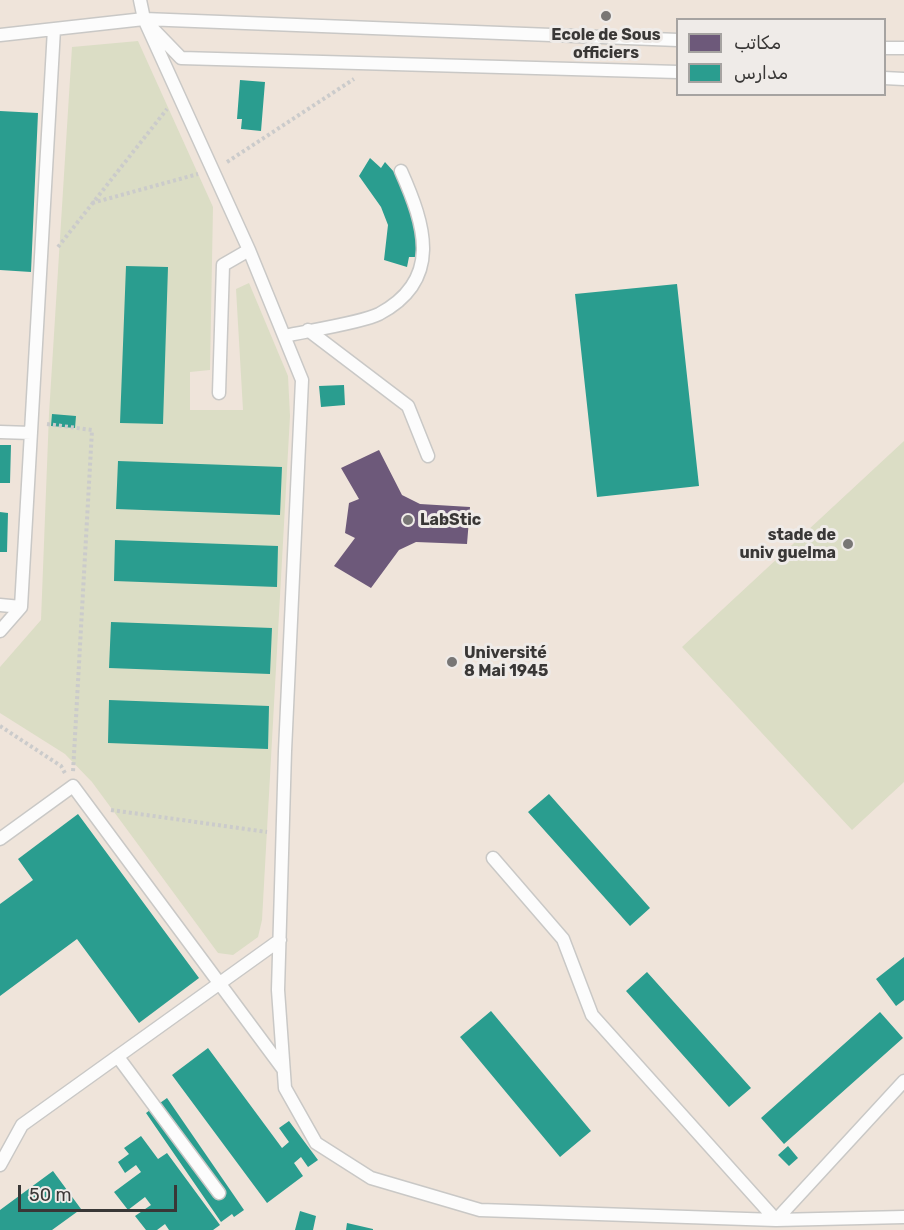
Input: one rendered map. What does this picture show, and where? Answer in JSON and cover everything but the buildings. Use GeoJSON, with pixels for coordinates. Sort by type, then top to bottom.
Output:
{"type":"FeatureCollection","features":[{"type":"Feature","properties":{"kind":"lane"},"geometry":{"type":"LineString","coordinates":[[140,0],[144,19],[249,250],[302,380],[278,990],[285,1088],[316,1143],[371,1178],[480,1210],[776,1220],[904,1217]]}},
{"type":"Feature","properties":{"kind":"lane"},"geometry":{"type":"LineString","coordinates":[[144,19],[181,58],[676,72]]}},
{"type":"Feature","properties":{"kind":"lane"},"geometry":{"type":"LineString","coordinates":[[0,35],[144,19],[676,40]]}},
{"type":"Feature","properties":{"kind":"lane"},"geometry":{"type":"LineString","coordinates":[[0,631],[21,607],[54,29]]}},
{"type":"Feature","properties":{"kind":"lane"},"geometry":{"type":"LineString","coordinates":[[886,48],[904,48]]}},
{"type":"Feature","properties":{"kind":"lane"},"geometry":{"type":"LineString","coordinates":[[886,78],[904,79]]}},
{"type":"Feature","properties":{"kind":"lane"},"geometry":{"type":"LineString","coordinates":[[284,336],[378,315],[403,296],[419,276],[423,262],[419,211],[401,171]]}},
{"type":"Feature","properties":{"kind":"lane"},"geometry":{"type":"LineString","coordinates":[[219,393],[223,265],[249,250]]}},
{"type":"Feature","properties":{"kind":"lane"},"geometry":{"type":"LineString","coordinates":[[308,330],[408,406],[428,456]]}},
{"type":"Feature","properties":{"kind":"lane"},"geometry":{"type":"LineString","coordinates":[[0,432],[31,427]]}},
{"type":"Feature","properties":{"kind":"lane"},"geometry":{"type":"LineString","coordinates":[[0,605],[21,607]]}},
{"type":"Feature","properties":{"kind":"lane"},"geometry":{"type":"LineString","coordinates":[[0,839],[73,786],[284,1070]]}},
{"type":"Feature","properties":{"kind":"lane"},"geometry":{"type":"LineString","coordinates":[[493,858],[563,939],[592,1015],[776,1220]]}},
{"type":"Feature","properties":{"kind":"lane"},"geometry":{"type":"LineString","coordinates":[[0,1166],[22,1125],[280,940]]}},
{"type":"Feature","properties":{"kind":"lane"},"geometry":{"type":"LineString","coordinates":[[118,1057],[219,1193]]}},
{"type":"Feature","properties":{"kind":"lane"},"geometry":{"type":"LineString","coordinates":[[776,1220],[904,1081]]}},
{"type":"Feature","properties":{"kind":"path"},"geometry":{"type":"LineString","coordinates":[[92,203],[213,171],[377,64]]}},
{"type":"Feature","properties":{"kind":"path"},"geometry":{"type":"LineString","coordinates":[[40,271],[179,95]]}},
{"type":"Feature","properties":{"kind":"path"},"geometry":{"type":"LineString","coordinates":[[31,427],[92,430],[73,786]]}},
{"type":"Feature","properties":{"kind":"path"},"geometry":{"type":"LineString","coordinates":[[0,726],[61,766],[73,786]]}},
{"type":"Feature","properties":{"kind":"path"},"geometry":{"type":"LineString","coordinates":[[89,807],[283,834]]}},
{"type":"Feature","properties":{"kind":"shaded area","name":"Université 8 Mai 1945"},"geometry":{"type":"Polygon","coordinates":[[[0,0],[904,0],[904,1230],[0,1230],[0,0]]]}},
{"type":"Feature","properties":{"kind":"green space"},"geometry":{"type":"Polygon","coordinates":[[[138,41],[213,207],[210,370],[190,372],[190,410],[243,410],[236,289],[249,283],[288,376],[290,416],[262,920],[258,937],[233,955],[218,953],[92,782],[65,754],[0,713],[0,667],[41,620],[49,414],[72,47],[138,41]]]}},
{"type":"Feature","properties":{"kind":"green space","name":"stade de univ guelma"},"geometry":{"type":"Polygon","coordinates":[[[904,441],[904,782],[852,830],[682,647],[904,441]]]}},
{"type":"Feature","properties":{"kind":"place","name":"Ecole de Sous officiers"},"geometry":{"type":"Point","coordinates":[606,16]}},
{"type":"Feature","properties":{"kind":"place","name":"LabStic"},"geometry":{"type":"Point","coordinates":[408,520]}},
{"type":"Feature","properties":{"kind":"place","name":"stade de univ guelma"},"geometry":{"type":"Point","coordinates":[848,544]}},
{"type":"Feature","properties":{"kind":"place","name":"Université 8 Mai 1945"},"geometry":{"type":"Point","coordinates":[452,662]}}]}
